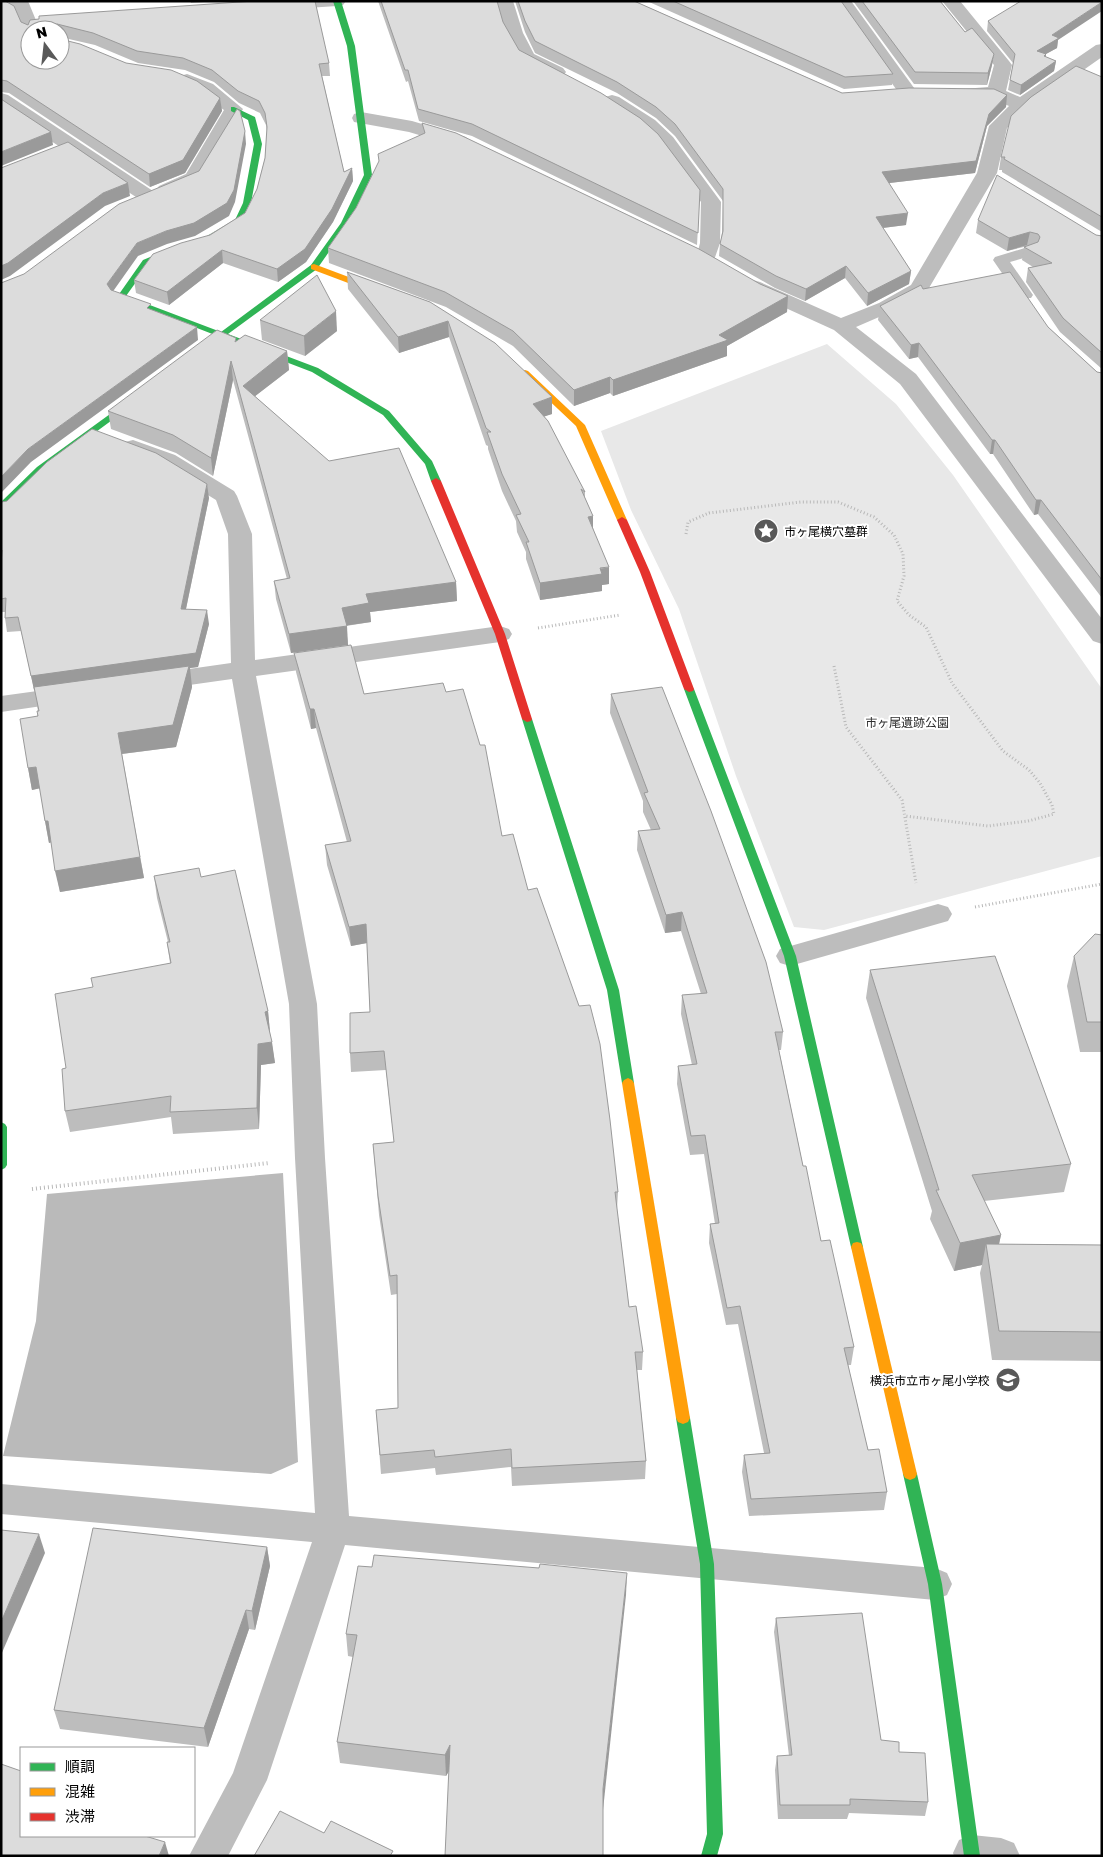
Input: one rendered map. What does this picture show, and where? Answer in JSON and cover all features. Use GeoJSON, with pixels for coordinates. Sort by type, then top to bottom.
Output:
{"type":"FeatureCollection","features":[{"type":"Feature","properties":{"kind":"street"},"geometry":{"type":"LineString","coordinates":[[16,1],[20,2],[28,20]]}},
{"type":"Feature","properties":{"kind":"street"},"geometry":{"type":"LineString","coordinates":[[200,351],[314,267],[345,223],[368,175],[351,46],[337,1],[257,6]]}},
{"type":"Feature","properties":{"kind":"street"},"geometry":{"type":"LineString","coordinates":[[504,1],[514,33],[527,57],[570,78]]}},
{"type":"Feature","properties":{"kind":"street"},"geometry":{"type":"LineString","coordinates":[[842,1],[908,92]]}},
{"type":"Feature","properties":{"kind":"street"},"geometry":{"type":"LineString","coordinates":[[951,1],[1003,65],[996,93]]}},
{"type":"Feature","properties":{"kind":"street"},"geometry":{"type":"LineString","coordinates":[[841,326],[886,307],[919,289],[995,178],[998,126],[1021,105],[1097,60]]}},
{"type":"Feature","properties":{"kind":"street"},"geometry":{"type":"LineString","coordinates":[[168,75],[177,76],[206,88],[234,109],[252,118],[258,144],[247,203],[238,221],[204,242],[175,250],[146,262],[121,298],[223,334],[315,370],[386,413],[429,463],[500,634],[613,990],[707,1564],[715,1834],[709,1856]]}},
{"type":"Feature","properties":{"kind":"street"},"geometry":{"type":"LineString","coordinates":[[593,91],[648,124],[666,141],[712,202],[710,243],[713,264],[767,294],[841,326],[908,379],[1102,636]]}},
{"type":"Feature","properties":{"kind":"street"},"geometry":{"type":"LineString","coordinates":[[889,93],[928,92]]}},
{"type":"Feature","properties":{"kind":"street"},"geometry":{"type":"LineString","coordinates":[[957,92],[996,93],[1021,105]]}},
{"type":"Feature","properties":{"kind":"street"},"geometry":{"type":"LineString","coordinates":[[1,99],[150,197]]}},
{"type":"Feature","properties":{"kind":"street"},"geometry":{"type":"LineString","coordinates":[[131,204],[193,178],[234,109]]}},
{"type":"Feature","properties":{"kind":"street"},"geometry":{"type":"LineString","coordinates":[[361,118],[412,127],[473,146]]}},
{"type":"Feature","properties":{"kind":"street"},"geometry":{"type":"LineString","coordinates":[[55,153],[73,145]]}},
{"type":"Feature","properties":{"kind":"street"},"geometry":{"type":"LineString","coordinates":[[314,267],[394,296]]}},
{"type":"Feature","properties":{"kind":"street"},"geometry":{"type":"LineString","coordinates":[[518,366],[580,425],[645,572],[790,956],[935,1584],[982,1855]]}},
{"type":"Feature","properties":{"kind":"street"},"geometry":{"type":"LineString","coordinates":[[1,508],[40,469],[146,391]]}},
{"type":"Feature","properties":{"kind":"street"},"geometry":{"type":"LineString","coordinates":[[92,431],[167,460],[226,496],[240,534],[243,670],[303,1004],[310,1158],[332,1529],[249,1780],[208,1856]]}},
{"type":"Feature","properties":{"kind":"street"},"geometry":{"type":"LineString","coordinates":[[136,685],[500,634]]}},
{"type":"Feature","properties":{"kind":"street"},"geometry":{"type":"LineString","coordinates":[[1,704],[98,690]]}},
{"type":"Feature","properties":{"kind":"street"},"geometry":{"type":"LineString","coordinates":[[790,956],[938,914]]}},
{"type":"Feature","properties":{"kind":"street"},"geometry":{"type":"LineString","coordinates":[[1,1127],[1,1165]]}},
{"type":"Feature","properties":{"kind":"street"},"geometry":{"type":"LineString","coordinates":[[1,1499],[935,1584]]}},
{"type":"Feature","properties":{"kind":"lane"},"geometry":{"type":"LineString","coordinates":[[1028,252],[1001,260],[1032,306]]}},
{"type":"Feature","properties":{"kind":"path"},"geometry":{"type":"LineString","coordinates":[[686,534],[688,522],[709,513],[801,502],[838,502],[874,517],[894,535],[903,554],[904,576],[897,601],[909,615],[926,627],[952,683],[1003,750],[1029,770],[1040,783],[1052,805],[1054,814],[1028,822],[988,826],[904,816]]}},
{"type":"Feature","properties":{"kind":"path"},"geometry":{"type":"LineString","coordinates":[[500,634],[658,610]]}},
{"type":"Feature","properties":{"kind":"path"},"geometry":{"type":"LineString","coordinates":[[834,666],[846,727],[902,800],[916,876],[912,921]]}},
{"type":"Feature","properties":{"kind":"path"},"geometry":{"type":"LineString","coordinates":[[938,914],[1102,884]]}},
{"type":"Feature","properties":{"kind":"path"},"geometry":{"type":"LineString","coordinates":[[30,1189],[310,1158]]}},
{"type":"Feature","properties":{"kind":"green space","name":"市ヶ尾遺跡公園"},"geometry":{"type":"Polygon","coordinates":[[[827,344],[896,404],[953,475],[1102,689],[1102,856],[824,930],[794,927],[736,776],[679,609],[631,510],[601,431],[827,344]]]}},
{"type":"Feature","properties":{"kind":"shaded area"},"geometry":{"type":"Polygon","coordinates":[[[283,1173],[298,1462],[271,1474],[3,1456],[36,1321],[47,1194],[283,1173]]]}},
{"type":"Feature","properties":{"kind":"building"},"geometry":{"type":"Polygon","coordinates":[[[1,1],[5,1],[14,6],[20,20],[20,70],[70,70],[70,42],[126,63],[171,70],[197,81],[220,98],[183,160],[149,174],[7,81],[1,80],[1,1]]]}},
{"type":"Feature","properties":{"kind":"building"},"geometry":{"type":"Polygon","coordinates":[[[254,1],[315,1],[329,63],[319,64],[344,172],[352,168],[332,209],[305,249],[277,269],[222,250],[167,292],[134,280],[153,254],[181,243],[210,235],[245,213],[257,189],[265,158],[267,127],[265,113],[259,101],[238,91],[212,70],[183,58],[137,51],[93,33],[70,27],[70,20],[30,20],[39,19],[39,16],[254,1]]]}},
{"type":"Feature","properties":{"kind":"building"},"geometry":{"type":"Polygon","coordinates":[[[381,1],[497,1],[503,22],[519,50],[601,93],[640,118],[658,134],[700,190],[698,233],[472,124],[418,109],[408,70],[405,70],[381,1]]]}},
{"type":"Feature","properties":{"kind":"building"},"geometry":{"type":"Polygon","coordinates":[[[518,1],[634,1],[842,93],[909,88],[994,89],[1007,95],[989,114],[976,161],[882,172],[908,213],[876,217],[911,271],[868,293],[846,266],[806,289],[776,276],[720,244],[723,231],[723,189],[675,124],[656,107],[617,82],[535,41],[518,1]]]}},
{"type":"Feature","properties":{"kind":"building"},"geometry":{"type":"Polygon","coordinates":[[[673,1],[841,1],[893,74],[845,77],[673,1]]]}},
{"type":"Feature","properties":{"kind":"building"},"geometry":{"type":"Polygon","coordinates":[[[862,1],[940,1],[965,32],[972,28],[994,54],[988,73],[915,72],[862,1]]]}},
{"type":"Feature","properties":{"kind":"building"},"geometry":{"type":"Polygon","coordinates":[[[1021,1],[1102,2],[1052,35],[1059,38],[1037,51],[1046,54],[1044,56],[1056,61],[1021,85],[1010,80],[1015,54],[988,21],[1021,1]]]}},
{"type":"Feature","properties":{"kind":"building"},"geometry":{"type":"Polygon","coordinates":[[[1076,66],[1102,77],[1102,217],[1004,159],[1005,157],[1001,157],[1011,116],[1031,97],[1076,66]]]}},
{"type":"Feature","properties":{"kind":"building"},"geometry":{"type":"Polygon","coordinates":[[[1,99],[51,132],[1,152],[1,99]]]}},
{"type":"Feature","properties":{"kind":"building"},"geometry":{"type":"Polygon","coordinates":[[[237,109],[240,111],[245,131],[234,190],[227,203],[194,223],[166,231],[137,243],[107,284],[111,290],[151,304],[147,308],[197,327],[28,449],[1,477],[1,283],[24,274],[119,204],[199,171],[237,109]]]}},
{"type":"Feature","properties":{"kind":"building"},"geometry":{"type":"Polygon","coordinates":[[[422,123],[456,133],[699,249],[760,284],[788,296],[719,335],[728,340],[613,380],[610,377],[574,390],[513,331],[445,292],[328,248],[356,208],[379,161],[378,154],[425,133],[422,123]]]}},
{"type":"Feature","properties":{"kind":"building"},"geometry":{"type":"Polygon","coordinates":[[[68,142],[128,183],[103,193],[8,263],[1,266],[1,168],[68,142]]]}},
{"type":"Feature","properties":{"kind":"building"},"geometry":{"type":"Polygon","coordinates":[[[997,175],[1096,235],[1102,236],[1102,353],[1063,318],[1028,268],[1052,263],[1024,247],[1038,242],[1040,237],[1038,234],[1030,232],[1009,238],[978,220],[997,175]]]}},
{"type":"Feature","properties":{"kind":"building"},"geometry":{"type":"Polygon","coordinates":[[[347,272],[430,302],[495,343],[552,397],[533,404],[548,421],[585,492],[581,489],[593,516],[588,517],[609,567],[600,568],[602,574],[540,583],[526,542],[529,542],[516,515],[521,514],[502,474],[487,432],[491,432],[486,428],[448,321],[398,337],[347,272]]]}},
{"type":"Feature","properties":{"kind":"building"},"geometry":{"type":"Polygon","coordinates":[[[1010,272],[1048,327],[1097,372],[1102,373],[1102,580],[1041,500],[1036,500],[995,440],[992,440],[919,343],[911,345],[880,306],[921,285],[923,289],[1010,272]]]}},
{"type":"Feature","properties":{"kind":"building"},"geometry":{"type":"Polygon","coordinates":[[[317,275],[336,311],[304,336],[260,320],[317,275]]]}},
{"type":"Feature","properties":{"kind":"building"},"geometry":{"type":"Polygon","coordinates":[[[217,330],[236,338],[235,342],[245,335],[287,351],[243,386],[329,461],[399,448],[456,582],[366,594],[369,603],[342,608],[347,626],[289,634],[274,581],[290,578],[231,361],[211,458],[173,435],[108,411],[217,330]]]}},
{"type":"Feature","properties":{"kind":"building"},"geometry":{"type":"Polygon","coordinates":[[[92,429],[156,453],[207,484],[181,609],[207,610],[196,653],[31,676],[18,617],[5,618],[6,598],[1,599],[1,502],[7,501],[47,462],[92,429]]]}},
{"type":"Feature","properties":{"kind":"building"},"geometry":{"type":"Polygon","coordinates":[[[351,645],[364,694],[443,683],[446,692],[463,689],[480,745],[485,745],[502,836],[513,834],[528,890],[537,888],[579,1006],[590,1005],[600,1044],[610,1120],[618,1192],[615,1192],[629,1307],[636,1306],[643,1352],[635,1352],[646,1461],[512,1468],[511,1449],[435,1457],[434,1450],[380,1455],[376,1410],[398,1408],[397,1275],[390,1276],[378,1196],[373,1144],[394,1142],[384,1051],[350,1053],[350,1013],[370,1012],[366,924],[349,927],[325,845],[351,841],[314,709],[310,709],[294,653],[351,645]]]}},
{"type":"Feature","properties":{"kind":"building"},"geometry":{"type":"Polygon","coordinates":[[[189,666],[173,725],[118,733],[140,857],[55,871],[48,821],[45,821],[36,767],[28,768],[20,719],[38,716],[37,711],[39,711],[34,687],[189,666]]]}},
{"type":"Feature","properties":{"kind":"building"},"geometry":{"type":"Polygon","coordinates":[[[662,687],[711,811],[766,962],[783,1032],[775,1032],[803,1166],[806,1166],[821,1241],[830,1240],[854,1347],[844,1348],[868,1450],[879,1449],[887,1492],[751,1499],[744,1455],[770,1453],[740,1306],[727,1308],[710,1224],[719,1223],[705,1135],[691,1136],[678,1066],[697,1064],[682,995],[707,993],[682,912],[666,915],[638,831],[660,829],[644,793],[648,792],[611,694],[662,687]]]}},
{"type":"Feature","properties":{"kind":"building"},"geometry":{"type":"Polygon","coordinates":[[[199,868],[201,877],[235,870],[268,1011],[265,1012],[272,1042],[258,1044],[257,1108],[170,1112],[171,1096],[65,1111],[62,1069],[66,1068],[55,994],[93,987],[91,978],[171,963],[167,942],[170,942],[154,876],[199,868]]]}},
{"type":"Feature","properties":{"kind":"building"},"geometry":{"type":"Polygon","coordinates":[[[1095,934],[1102,935],[1102,1022],[1087,1022],[1074,956],[1095,934]]]}},
{"type":"Feature","properties":{"kind":"building"},"geometry":{"type":"Polygon","coordinates":[[[995,956],[1071,1164],[972,1175],[1001,1235],[960,1243],[936,1190],[939,1190],[870,970],[995,956]]]}},
{"type":"Feature","properties":{"kind":"building"},"geometry":{"type":"Polygon","coordinates":[[[986,1244],[1102,1245],[1102,1332],[999,1331],[986,1244]]]}},
{"type":"Feature","properties":{"kind":"building"},"geometry":{"type":"Polygon","coordinates":[[[93,1528],[267,1547],[252,1611],[246,1610],[204,1728],[54,1710],[93,1528]]]}},
{"type":"Feature","properties":{"kind":"building"},"geometry":{"type":"Polygon","coordinates":[[[1,1530],[39,1534],[1,1622],[1,1530]]]}},
{"type":"Feature","properties":{"kind":"building"},"geometry":{"type":"Polygon","coordinates":[[[374,1555],[539,1568],[540,1564],[627,1573],[603,1789],[603,1856],[445,1856],[450,1745],[445,1755],[337,1742],[357,1635],[346,1634],[358,1566],[372,1567],[374,1555]]]}},
{"type":"Feature","properties":{"kind":"building"},"geometry":{"type":"Polygon","coordinates":[[[862,1613],[881,1740],[899,1742],[899,1752],[925,1753],[928,1802],[850,1799],[850,1805],[780,1805],[777,1756],[792,1755],[776,1618],[862,1613]]]}},
{"type":"Feature","properties":{"kind":"building"},"geometry":{"type":"Polygon","coordinates":[[[1,1764],[20,1771],[20,1837],[148,1837],[165,1842],[159,1856],[1,1856],[1,1764]]]}},
{"type":"Feature","properties":{"kind":"building"},"geometry":{"type":"Polygon","coordinates":[[[280,1811],[324,1833],[331,1821],[393,1851],[390,1856],[254,1856],[280,1811]]]}},
{"type":"Feature","properties":{"kind":"traffic: fast"},"geometry":{"type":"LineString","coordinates":[[212,342],[314,267],[345,223],[368,175],[351,46],[337,1]]}},
{"type":"Feature","properties":{"kind":"traffic: fast"},"geometry":{"type":"LineString","coordinates":[[234,109],[252,119],[258,144],[247,203],[238,221],[203,242],[175,250],[146,262],[121,297],[315,370],[386,413],[429,463],[436,481]]}},
{"type":"Feature","properties":{"kind":"traffic: fast"},"geometry":{"type":"LineString","coordinates":[[1,508],[40,469],[139,396]]}},
{"type":"Feature","properties":{"kind":"traffic: fast"},"geometry":{"type":"LineString","coordinates":[[689,689],[790,956],[857,1247]]}},
{"type":"Feature","properties":{"kind":"traffic: fast"},"geometry":{"type":"LineString","coordinates":[[527,719],[613,990],[628,1083]]}},
{"type":"Feature","properties":{"kind":"traffic: fast"},"geometry":{"type":"LineString","coordinates":[[1,1127],[1,1165]]}},
{"type":"Feature","properties":{"kind":"traffic: fast"},"geometry":{"type":"LineString","coordinates":[[683,1418],[707,1564],[715,1834],[709,1856]]}},
{"type":"Feature","properties":{"kind":"traffic: fast"},"geometry":{"type":"LineString","coordinates":[[910,1474],[935,1584],[972,1856]]}},
{"type":"Feature","properties":{"kind":"traffic: slow"},"geometry":{"type":"LineString","coordinates":[[314,267],[383,293]]}},
{"type":"Feature","properties":{"kind":"traffic: slow"},"geometry":{"type":"LineString","coordinates":[[525,373],[580,425],[622,520]]}},
{"type":"Feature","properties":{"kind":"traffic: slow"},"geometry":{"type":"LineString","coordinates":[[628,1083],[683,1418]]}},
{"type":"Feature","properties":{"kind":"traffic: slow"},"geometry":{"type":"LineString","coordinates":[[857,1247],[910,1474]]}},
{"type":"Feature","properties":{"kind":"traffic: jam"},"geometry":{"type":"LineString","coordinates":[[436,481],[500,634],[527,719]]}},
{"type":"Feature","properties":{"kind":"traffic: jam"},"geometry":{"type":"LineString","coordinates":[[622,520],[645,572],[689,689]]}},
{"type":"Feature","properties":{"kind":"place","name":"市ヶ尾横穴墓群"},"geometry":{"type":"Point","coordinates":[766,531]}},
{"type":"Feature","properties":{"kind":"place","name":"横浜市立市ヶ尾小学校"},"geometry":{"type":"Point","coordinates":[1008,1380]}}]}
